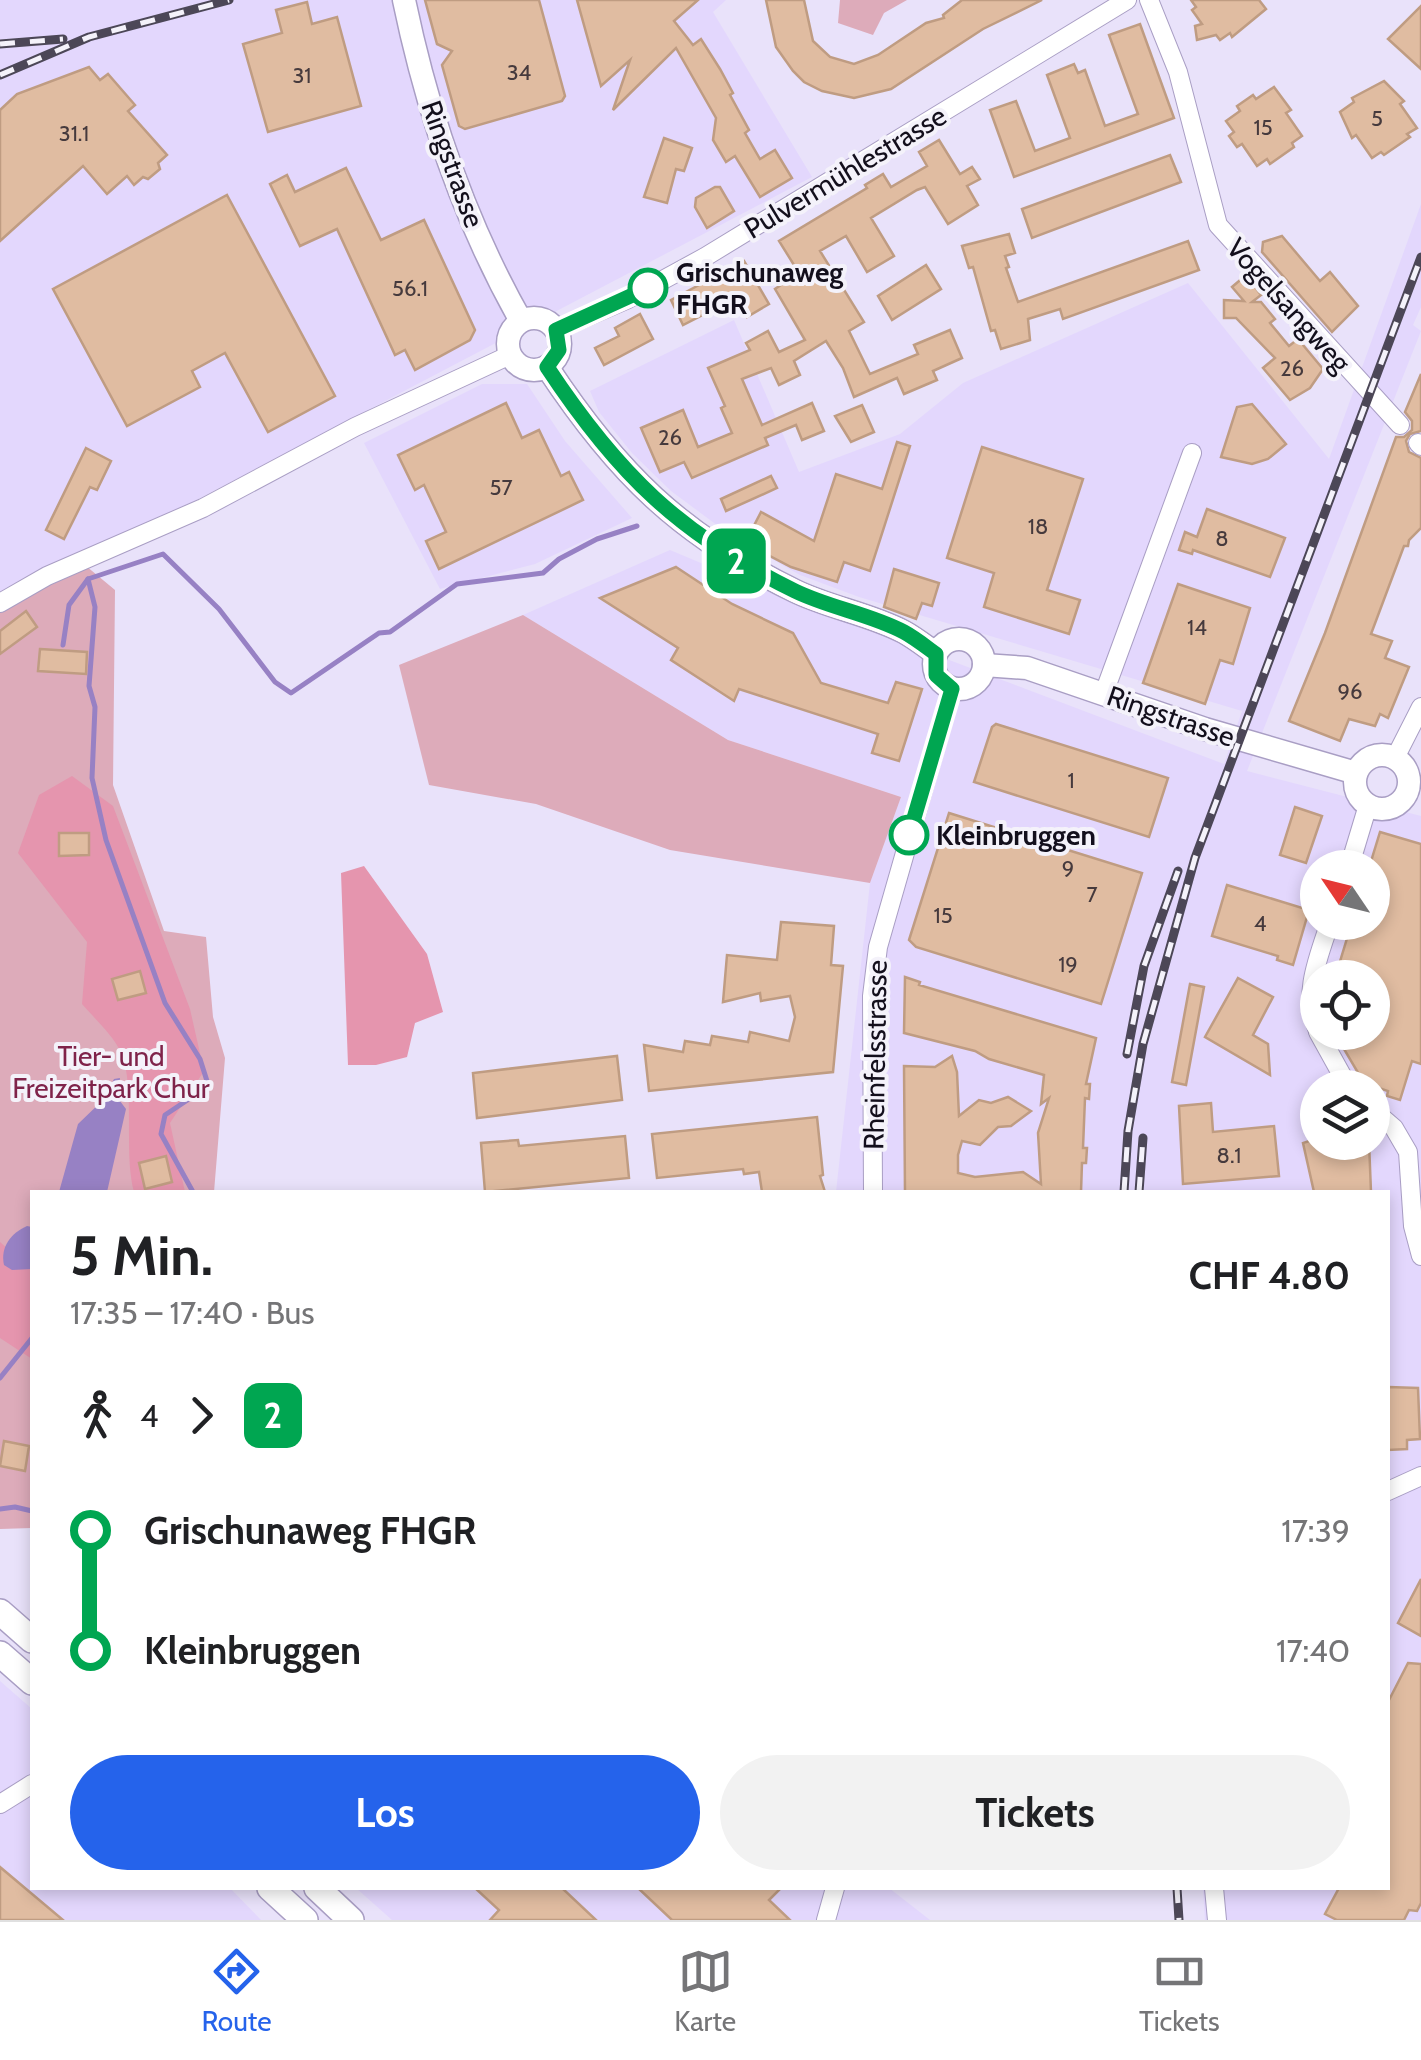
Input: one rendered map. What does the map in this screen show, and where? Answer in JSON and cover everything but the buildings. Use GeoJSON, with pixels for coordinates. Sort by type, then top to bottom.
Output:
{"type":"FeatureCollection","features":[{"type":"Feature","properties":{"kind":"highway"},"geometry":{"type":"LineString","coordinates":[[0,1612],[30,1638]]}},
{"type":"Feature","properties":{"kind":"highway"},"geometry":{"type":"LineString","coordinates":[[0,1654],[30,1680]]}},
{"type":"Feature","properties":{"kind":"highway"},"geometry":{"type":"LineString","coordinates":[[272,1890],[305,1920]]}},
{"type":"Feature","properties":{"kind":"highway"},"geometry":{"type":"LineString","coordinates":[[323,1894],[351,1920]]}},
{"type":"Feature","properties":{"kind":"highway"},"geometry":{"type":"LineString","coordinates":[[323,1894],[370,1920]]}},
{"type":"Feature","properties":{"kind":"main road","name":"Ringstrasse"},"geometry":{"type":"LineString","coordinates":[[404,0],[430,105],[453,173],[520,321]]}},
{"type":"Feature","properties":{"kind":"main road"},"geometry":{"type":"LineString","coordinates":[[536,318],[556,330],[559,350],[547,367],[521,368],[510,355],[508,340],[520,321],[536,318]]}},
{"type":"Feature","properties":{"kind":"main road"},"geometry":{"type":"LineString","coordinates":[[547,367],[615,461],[701,538],[732,559],[796,591],[894,627],[936,654]]}},
{"type":"Feature","properties":{"kind":"main road"},"geometry":{"type":"LineString","coordinates":[[968,640],[980,650],[984,665],[974,684],[952,689],[936,675],[936,654],[946,642],[968,640]]}},
{"type":"Feature","properties":{"kind":"main road","name":"Ringstrasse"},"geometry":{"type":"LineString","coordinates":[[984,665],[1027,668],[1205,729],[1356,774]]}},
{"type":"Feature","properties":{"kind":"main road"},"geometry":{"type":"LineString","coordinates":[[1384,755],[1395,758],[1408,772],[1414,793],[1388,808],[1368,805],[1357,792],[1356,774],[1362,763],[1384,755]]}},
{"type":"Feature","properties":{"kind":"street","name":"Pulvermühlestrasse"},"geometry":{"type":"LineString","coordinates":[[556,330],[628,299],[705,257],[1127,0]]}},
{"type":"Feature","properties":{"kind":"street","name":"Vogelsangweg"},"geometry":{"type":"LineString","coordinates":[[1149,0],[1178,72],[1218,225],[1400,425]]}},
{"type":"Feature","properties":{"kind":"street"},"geometry":{"type":"LineString","coordinates":[[0,603],[47,576],[202,508],[355,427],[510,355]]}},
{"type":"Feature","properties":{"kind":"street"},"geometry":{"type":"LineString","coordinates":[[1104,693],[1192,453]]}},
{"type":"Feature","properties":{"kind":"street","name":"Rheinfelsstrasse"},"geometry":{"type":"LineString","coordinates":[[873,1190],[872,996],[878,947],[952,689]]}},
{"type":"Feature","properties":{"kind":"street"},"geometry":{"type":"LineString","coordinates":[[1395,758],[1421,707]]}},
{"type":"Feature","properties":{"kind":"street"},"geometry":{"type":"LineString","coordinates":[[1354,850],[1368,805]]}},
{"type":"Feature","properties":{"kind":"street"},"geometry":{"type":"LineString","coordinates":[[1390,1125],[1406,1147],[1421,1256]]}},
{"type":"Feature","properties":{"kind":"street"},"geometry":{"type":"LineString","coordinates":[[1390,1490],[1421,1476]]}},
{"type":"Feature","properties":{"kind":"street"},"geometry":{"type":"LineString","coordinates":[[0,1804],[30,1785]]}},
{"type":"Feature","properties":{"kind":"street"},"geometry":{"type":"LineString","coordinates":[[826,1920],[834,1890]]}},
{"type":"Feature","properties":{"kind":"street"},"geometry":{"type":"LineString","coordinates":[[1214,1890],[1216,1920]]}},
{"type":"Feature","properties":{"kind":"shaded area"},"geometry":{"type":"Polygon","coordinates":[[[0,0],[726,0],[713,12],[812,177],[0,603],[0,0]]]}},
{"type":"Feature","properties":{"kind":"shaded area"},"geometry":{"type":"Polygon","coordinates":[[[1421,204],[1421,307],[1413,325],[1421,331],[1247,771],[1421,816],[1421,1920],[1205,1920],[1203,1890],[1390,1890],[1390,1190],[836,1190],[870,883],[901,797],[728,740],[523,615],[670,550],[777,595],[1224,764],[1242,711],[859,597],[800,575],[733,537],[671,491],[632,453],[599,412],[590,391],[734,320],[799,472],[900,434],[963,383],[1188,283],[1329,459],[1421,204]]]}},
{"type":"Feature","properties":{"kind":"shaded area"},"geometry":{"type":"Polygon","coordinates":[[[482,384],[527,384],[565,441],[632,518],[535,564],[440,589],[364,443],[482,384]]]}},
{"type":"Feature","properties":{"kind":"shaded area"},"geometry":{"type":"Polygon","coordinates":[[[72,776],[113,806],[190,1009],[204,1071],[170,1123],[185,1190],[134,1190],[125,1067],[114,1040],[82,1004],[87,942],[18,853],[39,795],[72,776]]]}},
{"type":"Feature","properties":{"kind":"shaded area"},"geometry":{"type":"Polygon","coordinates":[[[364,866],[427,954],[443,1012],[415,1023],[407,1057],[376,1065],[348,1065],[341,873],[364,866]]]}},
{"type":"Feature","properties":{"kind":"shaded area"},"geometry":{"type":"Polygon","coordinates":[[[120,1078],[117,1097],[126,1109],[107,1190],[60,1190],[78,1124],[104,1099],[114,1079],[120,1078]]]}},
{"type":"Feature","properties":{"kind":"shaded area"},"geometry":{"type":"Polygon","coordinates":[[[30,1227],[30,1269],[12,1270],[4,1265],[5,1247],[16,1233],[30,1227]]]}},
{"type":"Feature","properties":{"kind":"shaded area"},"geometry":{"type":"Polygon","coordinates":[[[0,1242],[18,1258],[30,1262],[30,1358],[0,1338],[0,1242]]]}},
{"type":"Feature","properties":{"kind":"shaded area"},"geometry":{"type":"Polygon","coordinates":[[[0,1681],[30,1707],[30,1890],[232,1890],[261,1920],[0,1920],[0,1681]]]}},
{"type":"Feature","properties":{"kind":"shaded area"},"geometry":{"type":"Polygon","coordinates":[[[358,1890],[892,1890],[930,1920],[392,1920],[358,1890]]]}},
{"type":"Feature","properties":{"kind":"green space"},"geometry":{"type":"Polygon","coordinates":[[[840,0],[907,0],[884,13],[873,35],[838,23],[840,0]]]}},
{"type":"Feature","properties":{"kind":"green space","name":"Tier- und Freizeitpark Chur"},"geometry":{"type":"Polygon","coordinates":[[[80,561],[115,590],[113,785],[164,931],[206,937],[213,1017],[225,1058],[214,1190],[30,1190],[30,1528],[0,1529],[0,603],[80,561]]]}},
{"type":"Feature","properties":{"kind":"green space"},"geometry":{"type":"Polygon","coordinates":[[[523,615],[728,740],[901,797],[870,883],[670,850],[536,804],[429,785],[399,665],[523,615]]]}},
{"type":"Feature","properties":{"kind":"waterway"},"geometry":{"type":"LineString","coordinates":[[192,1190],[161,1134],[165,1115],[198,1093],[207,1081],[200,1059],[165,1003],[106,840],[92,778],[95,707],[89,686],[95,607],[88,579],[163,554],[219,609],[275,682],[291,693],[379,633],[390,632],[457,584],[543,573],[559,559],[597,539],[637,526]]}},
{"type":"Feature","properties":{"kind":"waterway"},"geometry":{"type":"LineString","coordinates":[[63,645],[69,605],[88,579]]}},
{"type":"Feature","properties":{"kind":"waterway"},"geometry":{"type":"LineString","coordinates":[[0,1378],[30,1340]]}},
{"type":"Feature","properties":{"kind":"waterway"},"geometry":{"type":"LineString","coordinates":[[0,1509],[30,1511]]}},
{"type":"Feature","properties":{"kind":"railway"},"geometry":{"type":"LineString","coordinates":[[0,75],[89,37],[229,0]]}},
{"type":"Feature","properties":{"kind":"railway"},"geometry":{"type":"LineString","coordinates":[[0,44],[63,39]]}},
{"type":"Feature","properties":{"kind":"railway"},"geometry":{"type":"LineString","coordinates":[[1124,1190],[1128,1131],[1143,1044],[1195,858],[1421,257]]}},
{"type":"Feature","properties":{"kind":"railway"},"geometry":{"type":"LineString","coordinates":[[1127,1054],[1144,966],[1178,871]]}},
{"type":"Feature","properties":{"kind":"railway"},"geometry":{"type":"LineString","coordinates":[[1139,1190],[1143,1138]]}},
{"type":"Feature","properties":{"kind":"railway"},"geometry":{"type":"LineString","coordinates":[[1177,1890],[1179,1920]]}},
{"type":"Feature","properties":{"kind":"bus line","name":"2"},"geometry":{"type":"LineString","coordinates":[[648,288],[556,330],[559,350],[547,367],[615,461],[701,538],[732,559],[796,591],[894,627],[936,654],[936,675],[952,689],[909,835]]}},
{"type":"Feature","properties":{"kind":"place","name":"Grischunaweg FHGR"},"geometry":{"type":"Point","coordinates":[648,288]}},
{"type":"Feature","properties":{"kind":"place","name":"Kleinbruggen"},"geometry":{"type":"Point","coordinates":[909,835]}}]}
